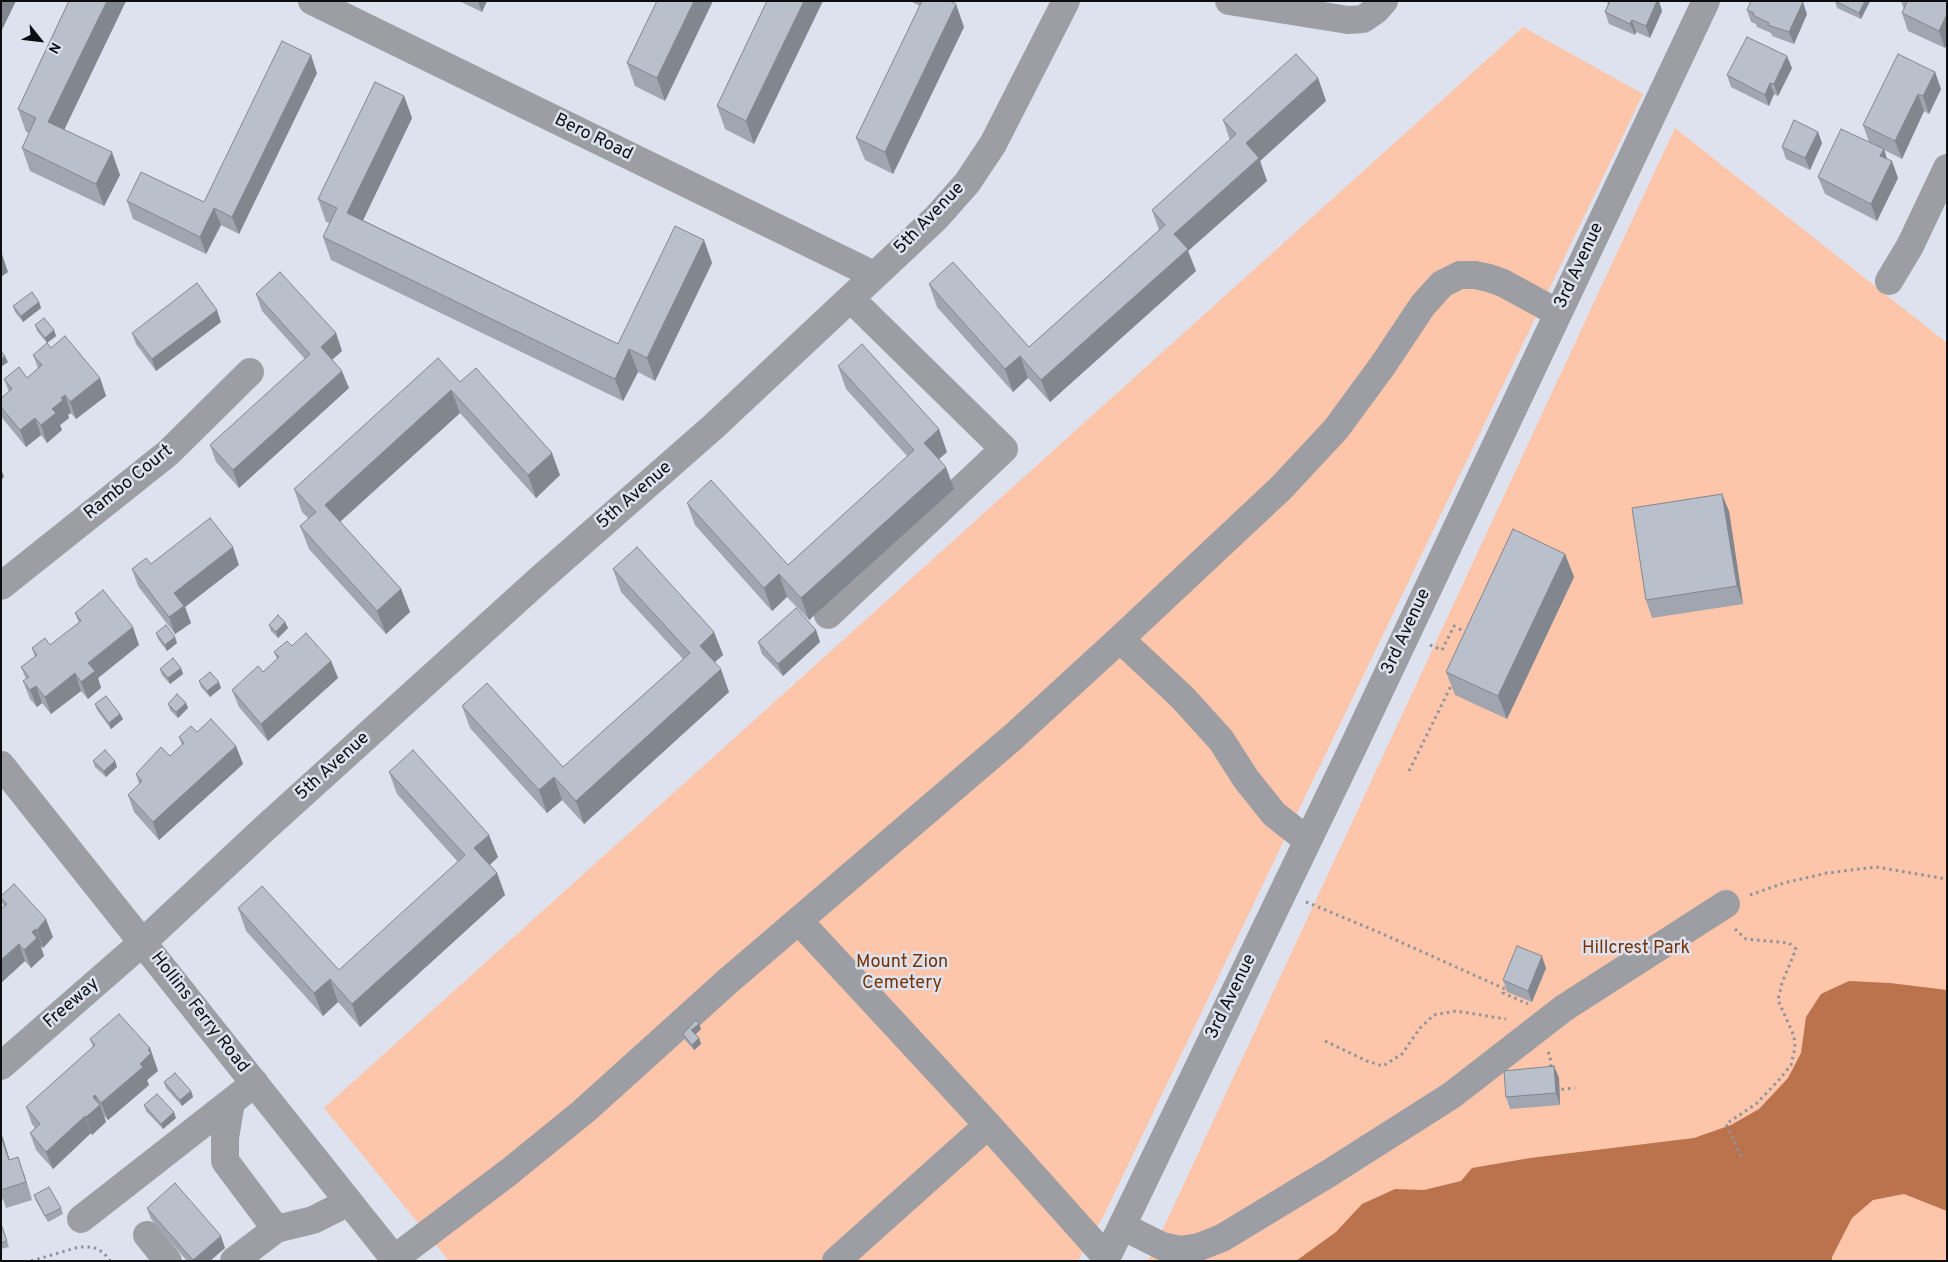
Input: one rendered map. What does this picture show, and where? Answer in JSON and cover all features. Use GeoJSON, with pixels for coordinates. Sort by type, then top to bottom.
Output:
{"type":"FeatureCollection","features":[{"type":"Feature","properties":{"kind":"street","name":"Bero Road"},"geometry":{"type":"LineString","coordinates":[[312,1],[874,275]]}},
{"type":"Feature","properties":{"kind":"street","name":"5th Avenue"},"geometry":{"type":"LineString","coordinates":[[143,942],[264,829],[540,579],[713,427],[936,218],[967,183],[1002,128],[1066,1]]}},
{"type":"Feature","properties":{"kind":"street"},"geometry":{"type":"LineString","coordinates":[[1229,1],[1348,20],[1363,18],[1376,10],[1384,1]]}},
{"type":"Feature","properties":{"kind":"street","name":"3rd Avenue"},"geometry":{"type":"LineString","coordinates":[[1106,1259],[1308,840],[1706,1]]}},
{"type":"Feature","properties":{"kind":"street"},"geometry":{"type":"LineString","coordinates":[[1889,281],[1910,246],[1947,168]]}},
{"type":"Feature","properties":{"kind":"street"},"geometry":{"type":"LineString","coordinates":[[395,1260],[584,1111],[728,981],[1013,737],[1120,639],[1281,488],[1336,429],[1384,365],[1424,305],[1442,284],[1460,275],[1475,275],[1489,278],[1503,283],[1558,313]]}},
{"type":"Feature","properties":{"kind":"street"},"geometry":{"type":"LineString","coordinates":[[828,615],[1004,449],[851,299]]}},
{"type":"Feature","properties":{"kind":"street","name":"Rambo Court"},"geometry":{"type":"LineString","coordinates":[[1,586],[168,454],[250,372]]}},
{"type":"Feature","properties":{"kind":"street"},"geometry":{"type":"LineString","coordinates":[[1120,639],[1183,698],[1221,740],[1246,779],[1274,814],[1308,840]]}},
{"type":"Feature","properties":{"kind":"street","name":"Hollins Ferry Road"},"geometry":{"type":"LineString","coordinates":[[1,765],[395,1260]]}},
{"type":"Feature","properties":{"kind":"street"},"geometry":{"type":"LineString","coordinates":[[1122,1226],[1162,1246],[1180,1250],[1200,1247],[1222,1238],[1332,1172],[1452,1095],[1531,1026],[1564,1008],[1724,906]]}},
{"type":"Feature","properties":{"kind":"street"},"geometry":{"type":"LineString","coordinates":[[799,921],[988,1125],[1106,1259]]}},
{"type":"Feature","properties":{"kind":"street","name":"Freeway"},"geometry":{"type":"LineString","coordinates":[[1,1066],[143,942]]}},
{"type":"Feature","properties":{"kind":"street"},"geometry":{"type":"LineString","coordinates":[[81,1219],[254,1083]]}},
{"type":"Feature","properties":{"kind":"street"},"geometry":{"type":"LineString","coordinates":[[231,1102],[225,1138],[225,1161],[276,1229]]}},
{"type":"Feature","properties":{"kind":"street"},"geometry":{"type":"LineString","coordinates":[[836,1261],[988,1125]]}},
{"type":"Feature","properties":{"kind":"street"},"geometry":{"type":"LineString","coordinates":[[234,1261],[276,1229],[313,1220],[349,1202]]}},
{"type":"Feature","properties":{"kind":"street"},"geometry":{"type":"LineString","coordinates":[[147,1235],[168,1261]]}},
{"type":"Feature","properties":{"kind":"path"},"geometry":{"type":"LineString","coordinates":[[1430,644],[1442,650],[1454,626],[1475,638]]}},
{"type":"Feature","properties":{"kind":"path"},"geometry":{"type":"LineString","coordinates":[[1409,771],[1457,673]]}},
{"type":"Feature","properties":{"kind":"path"},"geometry":{"type":"LineString","coordinates":[[1743,1160],[1726,1124],[1756,1104],[1790,1065],[1795,1048],[1794,1036],[1778,1000],[1782,983],[1796,949],[1789,943],[1746,940],[1736,931],[1724,906],[1784,883],[1827,873],[1876,867],[1947,879]]}},
{"type":"Feature","properties":{"kind":"path"},"geometry":{"type":"LineString","coordinates":[[1306,902],[1505,989],[1503,993],[1529,1004],[1531,1026],[1550,1055],[1551,1073]]}},
{"type":"Feature","properties":{"kind":"path"},"geometry":{"type":"LineString","coordinates":[[1325,1041],[1367,1061],[1383,1066],[1402,1054],[1420,1028],[1434,1015],[1456,1011],[1531,1026]]}},
{"type":"Feature","properties":{"kind":"path"},"geometry":{"type":"LineString","coordinates":[[1552,1082],[1552,1091],[1575,1088]]}},
{"type":"Feature","properties":{"kind":"path"},"geometry":{"type":"LineString","coordinates":[[30,1261],[79,1247],[93,1247],[104,1253],[110,1261]]}},
{"type":"Feature","properties":{"kind":"green space","name":"Mount Zion Cemetery"},"geometry":{"type":"Polygon","coordinates":[[[1523,27],[1643,94],[1104,1215],[1078,1261],[449,1261],[324,1108],[1523,27]]]}},
{"type":"Feature","properties":{"kind":"green space","name":"Hillcrest Park"},"geometry":{"type":"Polygon","coordinates":[[[1675,128],[1947,343],[1947,1261],[1148,1261],[1675,128]]]}},
{"type":"Feature","properties":{"kind":"shaded area"},"geometry":{"type":"Polygon","coordinates":[[[1849,981],[1890,983],[1947,990],[1947,1211],[1904,1194],[1873,1200],[1852,1218],[1832,1257],[1832,1261],[1296,1261],[1336,1232],[1362,1204],[1395,1189],[1424,1190],[1461,1181],[1472,1168],[1530,1158],[1694,1138],[1731,1125],[1759,1109],[1788,1078],[1801,1053],[1806,1017],[1821,994],[1849,981]]]}},
{"type":"Feature","properties":{"kind":"building"},"geometry":{"type":"Polygon","coordinates":[[[69,1],[107,1],[48,122],[112,152],[96,184],[22,148],[36,118],[18,109],[69,1]]]}},
{"type":"Feature","properties":{"kind":"building"},"geometry":{"type":"Polygon","coordinates":[[[657,1],[694,1],[657,78],[627,63],[657,1]]]}},
{"type":"Feature","properties":{"kind":"building"},"geometry":{"type":"Polygon","coordinates":[[[767,1],[804,1],[746,121],[717,106],[767,1]]]}},
{"type":"Feature","properties":{"kind":"building"},"geometry":{"type":"Polygon","coordinates":[[[922,1],[950,1],[956,4],[885,152],[856,138],[922,1]]]}},
{"type":"Feature","properties":{"kind":"building"},"geometry":{"type":"Polygon","coordinates":[[[1610,1],[1657,1],[1646,26],[1632,20],[1630,24],[1605,12],[1610,1]]]}},
{"type":"Feature","properties":{"kind":"building"},"geometry":{"type":"Polygon","coordinates":[[[1751,1],[1803,2],[1789,32],[1768,25],[1769,23],[1753,15],[1754,13],[1747,10],[1751,1]]]}},
{"type":"Feature","properties":{"kind":"building"},"geometry":{"type":"Polygon","coordinates":[[[1835,1],[1865,1],[1859,13],[1835,1]]]}},
{"type":"Feature","properties":{"kind":"building"},"geometry":{"type":"Polygon","coordinates":[[[1906,1],[1947,1],[1947,14],[1939,31],[1902,13],[1906,1]]]}},
{"type":"Feature","properties":{"kind":"building"},"geometry":{"type":"Polygon","coordinates":[[[1747,37],[1787,56],[1774,84],[1770,83],[1765,95],[1727,75],[1747,37]]]}},
{"type":"Feature","properties":{"kind":"building"},"geometry":{"type":"Polygon","coordinates":[[[282,41],[311,55],[232,217],[214,208],[200,237],[127,201],[141,172],[204,202],[282,41]]]}},
{"type":"Feature","properties":{"kind":"building"},"geometry":{"type":"Polygon","coordinates":[[[1296,54],[1318,78],[1246,143],[1259,158],[1174,234],[1188,249],[1041,380],[1020,356],[1005,369],[929,284],[953,262],[1029,347],[1165,225],[1152,210],[1236,134],[1223,120],[1296,54]]]}},
{"type":"Feature","properties":{"kind":"building"},"geometry":{"type":"Polygon","coordinates":[[[1898,54],[1935,72],[1923,96],[1918,94],[1895,141],[1863,125],[1898,54]]]}},
{"type":"Feature","properties":{"kind":"building"},"geometry":{"type":"Polygon","coordinates":[[[375,82],[404,96],[347,213],[618,344],[675,226],[704,240],[647,358],[629,349],[615,379],[323,237],[337,208],[318,199],[375,82]]]}},
{"type":"Feature","properties":{"kind":"building"},"geometry":{"type":"Polygon","coordinates":[[[1794,120],[1818,132],[1805,158],[1782,147],[1794,120]]]}},
{"type":"Feature","properties":{"kind":"building"},"geometry":{"type":"Polygon","coordinates":[[[1841,129],[1884,149],[1880,156],[1892,161],[1871,204],[1818,177],[1841,129]]]}},
{"type":"Feature","properties":{"kind":"building"},"geometry":{"type":"Polygon","coordinates":[[[280,272],[336,333],[321,347],[342,371],[233,470],[210,445],[310,354],[256,294],[280,272]]]}},
{"type":"Feature","properties":{"kind":"building"},"geometry":{"type":"Polygon","coordinates":[[[197,283],[217,310],[152,359],[132,333],[197,283]]]}},
{"type":"Feature","properties":{"kind":"building"},"geometry":{"type":"Polygon","coordinates":[[[32,292],[39,302],[21,316],[13,306],[32,292]]]}},
{"type":"Feature","properties":{"kind":"building"},"geometry":{"type":"Polygon","coordinates":[[[44,318],[54,330],[45,338],[35,325],[44,318]]]}},
{"type":"Feature","properties":{"kind":"building"},"geometry":{"type":"Polygon","coordinates":[[[65,336],[100,378],[70,402],[65,395],[61,398],[63,400],[52,409],[56,413],[41,425],[35,418],[20,430],[1,407],[1,398],[12,389],[4,379],[19,367],[27,378],[42,365],[33,355],[47,343],[51,348],[65,336]]]}},
{"type":"Feature","properties":{"kind":"building"},"geometry":{"type":"Polygon","coordinates":[[[862,344],[939,429],[924,443],[946,467],[801,598],[779,574],[764,588],[687,503],[711,480],[788,565],[914,450],[838,366],[862,344]]]}},
{"type":"Feature","properties":{"kind":"building"},"geometry":{"type":"Polygon","coordinates":[[[1,351],[5,356],[1,359],[1,351]]]}},
{"type":"Feature","properties":{"kind":"building"},"geometry":{"type":"Polygon","coordinates":[[[438,358],[460,382],[476,368],[552,453],[528,475],[451,390],[325,505],[401,589],[377,611],[300,526],[316,512],[294,489],[438,358]]]}},
{"type":"Feature","properties":{"kind":"building"},"geometry":{"type":"Polygon","coordinates":[[[1722,494],[1737,586],[1646,600],[1632,508],[1722,494]]]}},
{"type":"Feature","properties":{"kind":"building"},"geometry":{"type":"Polygon","coordinates":[[[210,518],[233,547],[174,593],[184,606],[169,617],[132,569],[146,558],[151,564],[210,518]]]}},
{"type":"Feature","properties":{"kind":"building"},"geometry":{"type":"Polygon","coordinates":[[[1513,529],[1565,554],[1498,696],[1446,672],[1513,529]]]}},
{"type":"Feature","properties":{"kind":"building"},"geometry":{"type":"Polygon","coordinates":[[[637,547],[714,632],[700,646],[721,669],[576,801],[554,777],[539,790],[462,706],[487,683],[563,767],[690,653],[613,569],[637,547]]]}},
{"type":"Feature","properties":{"kind":"building"},"geometry":{"type":"Polygon","coordinates":[[[103,590],[133,627],[88,663],[95,671],[81,682],[75,673],[45,697],[36,686],[30,690],[23,681],[29,677],[21,667],[37,655],[32,648],[45,638],[50,645],[81,621],[75,613],[103,590]]]}},
{"type":"Feature","properties":{"kind":"building"},"geometry":{"type":"Polygon","coordinates":[[[796,608],[816,630],[778,664],[758,642],[796,608]]]}},
{"type":"Feature","properties":{"kind":"building"},"geometry":{"type":"Polygon","coordinates":[[[278,615],[285,622],[276,632],[269,625],[278,615]]]}},
{"type":"Feature","properties":{"kind":"building"},"geometry":{"type":"Polygon","coordinates":[[[166,625],[175,637],[165,645],[156,633],[166,625]]]}},
{"type":"Feature","properties":{"kind":"building"},"geometry":{"type":"Polygon","coordinates":[[[306,633],[331,661],[261,724],[232,690],[258,666],[263,672],[279,657],[274,652],[287,641],[292,646],[306,633]]]}},
{"type":"Feature","properties":{"kind":"building"},"geometry":{"type":"Polygon","coordinates":[[[173,658],[181,668],[168,678],[160,669],[173,658]]]}},
{"type":"Feature","properties":{"kind":"building"},"geometry":{"type":"Polygon","coordinates":[[[210,672],[219,682],[207,691],[199,681],[210,672]]]}},
{"type":"Feature","properties":{"kind":"building"},"geometry":{"type":"Polygon","coordinates":[[[177,694],[186,703],[176,712],[168,704],[177,694]]]}},
{"type":"Feature","properties":{"kind":"building"},"geometry":{"type":"Polygon","coordinates":[[[106,696],[120,714],[109,723],[95,704],[106,696]]]}},
{"type":"Feature","properties":{"kind":"building"},"geometry":{"type":"Polygon","coordinates":[[[211,719],[236,746],[153,822],[128,795],[142,781],[136,774],[161,747],[170,756],[184,743],[179,737],[191,726],[197,732],[211,719]]]}},
{"type":"Feature","properties":{"kind":"building"},"geometry":{"type":"Polygon","coordinates":[[[105,750],[115,761],[104,771],[93,761],[105,750]]]}},
{"type":"Feature","properties":{"kind":"building"},"geometry":{"type":"Polygon","coordinates":[[[413,750],[489,835],[474,848],[497,873],[352,1004],[330,979],[314,993],[238,908],[262,886],[339,970],[465,855],[389,772],[413,750]]]}},
{"type":"Feature","properties":{"kind":"building"},"geometry":{"type":"Polygon","coordinates":[[[14,884],[46,919],[37,930],[32,932],[37,938],[24,950],[19,944],[1,960],[1,909],[7,904],[1,896],[14,884]]]}},
{"type":"Feature","properties":{"kind":"building"},"geometry":{"type":"Polygon","coordinates":[[[1517,946],[1542,956],[1528,991],[1503,980],[1517,946]]]}},
{"type":"Feature","properties":{"kind":"building"},"geometry":{"type":"Polygon","coordinates":[[[119,1014],[150,1048],[148,1050],[151,1053],[140,1064],[143,1067],[101,1103],[95,1095],[93,1097],[100,1105],[85,1116],[46,1152],[30,1133],[40,1124],[26,1107],[95,1045],[90,1039],[119,1014]]]}},
{"type":"Feature","properties":{"kind":"building"},"geometry":{"type":"Polygon","coordinates":[[[696,1020],[699,1024],[691,1030],[699,1038],[692,1045],[683,1034],[696,1020]]]}},
{"type":"Feature","properties":{"kind":"building"},"geometry":{"type":"Polygon","coordinates":[[[1554,1066],[1556,1093],[1506,1097],[1504,1071],[1554,1066]]]}},
{"type":"Feature","properties":{"kind":"building"},"geometry":{"type":"Polygon","coordinates":[[[175,1073],[191,1091],[180,1100],[164,1082],[175,1073]]]}},
{"type":"Feature","properties":{"kind":"building"},"geometry":{"type":"Polygon","coordinates":[[[157,1094],[174,1112],[161,1124],[144,1105],[157,1094]]]}},
{"type":"Feature","properties":{"kind":"building"},"geometry":{"type":"Polygon","coordinates":[[[1,1136],[9,1160],[18,1157],[26,1182],[1,1190],[1,1136]]]}},
{"type":"Feature","properties":{"kind":"building"},"geometry":{"type":"Polygon","coordinates":[[[175,1183],[221,1236],[193,1260],[147,1208],[175,1183]]]}},
{"type":"Feature","properties":{"kind":"building"},"geometry":{"type":"Polygon","coordinates":[[[49,1187],[61,1208],[45,1216],[34,1195],[49,1187]]]}},
{"type":"Feature","properties":{"kind":"building"},"geometry":{"type":"Polygon","coordinates":[[[1,1224],[7,1241],[1,1243],[1,1224]]]}}]}
